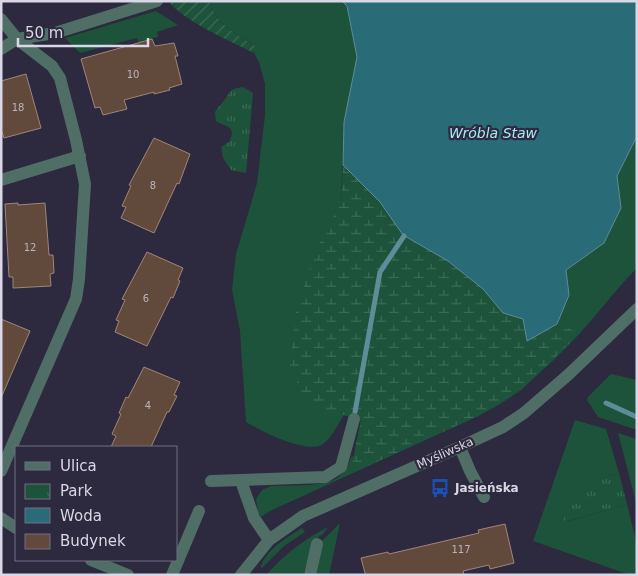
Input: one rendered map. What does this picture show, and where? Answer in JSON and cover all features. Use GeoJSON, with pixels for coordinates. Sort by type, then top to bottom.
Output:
{"type":"FeatureCollection","features":[{"type":"Feature","properties":{"kind":"street"},"geometry":{"type":"LineString","coordinates":[[1,48],[17,39],[55,32],[157,1]]}},
{"type":"Feature","properties":{"kind":"street"},"geometry":{"type":"LineString","coordinates":[[1,19],[17,39],[52,66],[60,78],[86,184],[76,299],[1,471]]}},
{"type":"Feature","properties":{"kind":"street"},"geometry":{"type":"LineString","coordinates":[[1,180],[80,156]]}},
{"type":"Feature","properties":{"kind":"street","name":"Myśliwska"},"geometry":{"type":"LineString","coordinates":[[246,573],[269,540],[303,516],[503,427],[524,412],[568,374],[637,309]]}},
{"type":"Feature","properties":{"kind":"street"},"geometry":{"type":"LineString","coordinates":[[211,481],[325,477],[341,467],[354,419]]}},
{"type":"Feature","properties":{"kind":"street"},"geometry":{"type":"LineString","coordinates":[[460,447],[484,497]]}},
{"type":"Feature","properties":{"kind":"street"},"geometry":{"type":"LineString","coordinates":[[241,481],[254,518],[269,540]]}},
{"type":"Feature","properties":{"kind":"street"},"geometry":{"type":"LineString","coordinates":[[178,561],[199,511]]}},
{"type":"Feature","properties":{"kind":"street"},"geometry":{"type":"LineString","coordinates":[[1,518],[15,527]]}},
{"type":"Feature","properties":{"kind":"street"},"geometry":{"type":"LineString","coordinates":[[310,575],[316,544]]}},
{"type":"Feature","properties":{"kind":"street"},"geometry":{"type":"LineString","coordinates":[[93,561],[128,575]]}},
{"type":"Feature","properties":{"kind":"street"},"geometry":{"type":"LineString","coordinates":[[172,575],[178,561]]}},
{"type":"Feature","properties":{"kind":"green space"},"geometry":{"type":"Polygon","coordinates":[[[177,1],[210,1],[217,16],[229,29],[259,48],[254,53],[197,24],[170,3],[177,1]]]}},
{"type":"Feature","properties":{"kind":"green space"},"geometry":{"type":"Polygon","coordinates":[[[210,1],[342,1],[347,6],[357,57],[344,122],[341,202],[400,278],[523,319],[569,295],[566,270],[604,243],[621,208],[617,176],[637,136],[637,268],[570,344],[546,368],[520,389],[478,416],[270,511],[261,517],[258,512],[256,499],[262,490],[271,486],[318,484],[335,479],[343,473],[348,467],[351,457],[354,456],[361,420],[344,415],[329,439],[316,447],[284,441],[246,422],[240,331],[232,290],[236,254],[257,183],[265,115],[265,84],[259,62],[254,53],[259,48],[229,29],[217,16],[210,1]]]}},
{"type":"Feature","properties":{"kind":"green space"},"geometry":{"type":"Polygon","coordinates":[[[156,11],[178,25],[157,32],[158,37],[138,42],[137,38],[80,53],[65,38],[156,11]]]}},
{"type":"Feature","properties":{"kind":"green space"},"geometry":{"type":"Polygon","coordinates":[[[243,87],[253,93],[246,173],[231,170],[223,158],[221,147],[229,142],[232,132],[229,127],[216,121],[215,112],[230,92],[243,87]]]}},
{"type":"Feature","properties":{"kind":"green space"},"geometry":{"type":"Polygon","coordinates":[[[343,165],[380,202],[404,235],[448,261],[483,289],[503,313],[523,319],[527,341],[557,324],[580,333],[521,390],[500,404],[478,416],[350,474],[361,420],[306,404],[290,366],[296,311],[314,254],[341,202],[343,165]]]}},
{"type":"Feature","properties":{"kind":"green space"},"geometry":{"type":"Polygon","coordinates":[[[611,374],[637,380],[637,430],[598,417],[587,400],[611,374]]]}},
{"type":"Feature","properties":{"kind":"green space"},"geometry":{"type":"Polygon","coordinates":[[[575,420],[606,429],[619,473],[571,487],[566,522],[627,504],[637,545],[637,575],[630,575],[533,541],[575,420]]]}},
{"type":"Feature","properties":{"kind":"green space"},"geometry":{"type":"Polygon","coordinates":[[[618,433],[637,439],[637,506],[618,433]]]}},
{"type":"Feature","properties":{"kind":"green space"},"geometry":{"type":"Polygon","coordinates":[[[619,473],[627,504],[565,522],[561,514],[570,487],[619,473]]]}},
{"type":"Feature","properties":{"kind":"green space"},"geometry":{"type":"Polygon","coordinates":[[[340,523],[329,575],[313,575],[322,541],[340,523]]]}},
{"type":"Feature","properties":{"kind":"green space"},"geometry":{"type":"Polygon","coordinates":[[[328,527],[323,534],[314,540],[303,575],[266,575],[295,548],[328,527]]]}},
{"type":"Feature","properties":{"kind":"green space"},"geometry":{"type":"Polygon","coordinates":[[[302,528],[305,532],[284,546],[261,569],[262,563],[271,551],[283,540],[302,528]]]}},
{"type":"Feature","properties":{"kind":"water","name":"Wróbla Staw"},"geometry":{"type":"Polygon","coordinates":[[[342,1],[637,1],[637,136],[617,176],[621,208],[604,243],[566,270],[569,295],[557,324],[527,341],[523,319],[503,313],[483,289],[448,261],[403,235],[380,202],[343,165],[344,122],[357,57],[347,6],[342,1]]]}},
{"type":"Feature","properties":{"kind":"building"},"geometry":{"type":"Polygon","coordinates":[[[152,39],[155,46],[174,43],[178,56],[175,56],[182,84],[169,88],[170,90],[124,100],[127,109],[103,115],[100,107],[95,108],[81,59],[152,39]]]}},
{"type":"Feature","properties":{"kind":"building"},"geometry":{"type":"Polygon","coordinates":[[[26,74],[41,128],[4,138],[1,129],[1,81],[26,74]]]}},
{"type":"Feature","properties":{"kind":"building"},"geometry":{"type":"Polygon","coordinates":[[[154,138],[190,154],[179,184],[177,183],[154,233],[121,218],[126,207],[122,206],[131,186],[129,185],[154,138]]]}},
{"type":"Feature","properties":{"kind":"building"},"geometry":{"type":"Polygon","coordinates":[[[18,203],[18,205],[45,203],[49,255],[53,255],[54,273],[50,274],[51,286],[13,288],[13,277],[9,277],[5,204],[18,203]]]}},
{"type":"Feature","properties":{"kind":"building"},"geometry":{"type":"Polygon","coordinates":[[[147,252],[183,268],[173,298],[171,297],[147,346],[115,332],[119,321],[116,320],[125,300],[122,299],[147,252]]]}},
{"type":"Feature","properties":{"kind":"building"},"geometry":{"type":"Polygon","coordinates":[[[1,319],[30,331],[1,398],[1,319]]]}},
{"type":"Feature","properties":{"kind":"building"},"geometry":{"type":"Polygon","coordinates":[[[144,367],[180,382],[174,395],[177,396],[169,412],[167,412],[151,446],[111,446],[116,436],[112,434],[121,414],[119,413],[126,397],[128,398],[144,367]]]}},
{"type":"Feature","properties":{"kind":"building"},"geometry":{"type":"Polygon","coordinates":[[[505,524],[514,563],[490,569],[489,565],[463,571],[464,575],[367,575],[365,573],[361,558],[388,552],[389,554],[479,533],[478,530],[505,524]]]}},
{"type":"Feature","properties":{"kind":"waterway"},"geometry":{"type":"LineString","coordinates":[[355,412],[380,272],[404,236]]}},
{"type":"Feature","properties":{"kind":"waterway"},"geometry":{"type":"LineString","coordinates":[[606,403],[637,417]]}},
{"type":"Feature","properties":{"kind":"place","name":"Jasieńska"},"geometry":{"type":"Point","coordinates":[440,488]}}]}
